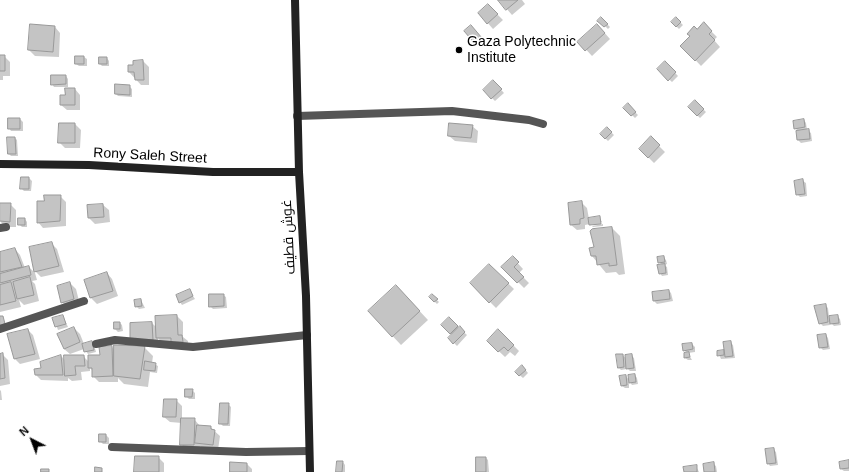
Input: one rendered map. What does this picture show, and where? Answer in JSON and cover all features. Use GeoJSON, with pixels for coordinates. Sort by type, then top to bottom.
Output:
{"type":"FeatureCollection","features":[{"type":"Feature","properties":{"kind":"main road","name":"غوش قطيف"},"geometry":{"type":"LineString","coordinates":[[295,0],[297,116],[307,335],[310,472]]}},
{"type":"Feature","properties":{"kind":"main road","name":"Rony Saleh Street"},"geometry":{"type":"LineString","coordinates":[[0,164],[97,165],[213,172],[299,172]]}},
{"type":"Feature","properties":{"kind":"street"},"geometry":{"type":"LineString","coordinates":[[297,116],[452,111],[529,120],[543,124]]}},
{"type":"Feature","properties":{"kind":"street"},"geometry":{"type":"LineString","coordinates":[[0,329],[84,300]]}},
{"type":"Feature","properties":{"kind":"street"},"geometry":{"type":"LineString","coordinates":[[96,344],[115,340],[193,346],[225,345],[307,335]]}},
{"type":"Feature","properties":{"kind":"street"},"geometry":{"type":"LineString","coordinates":[[112,446],[246,452],[309,452]]}},
{"type":"Feature","properties":{"kind":"building"},"geometry":{"type":"Polygon","coordinates":[[[498,0],[518,0],[506,10],[498,0]]]}},
{"type":"Feature","properties":{"kind":"building"},"geometry":{"type":"Polygon","coordinates":[[[488,4],[498,14],[487,24],[478,13],[488,4]]]}},
{"type":"Feature","properties":{"kind":"building"},"geometry":{"type":"Polygon","coordinates":[[[601,17],[608,24],[604,27],[597,21],[601,17]]]}},
{"type":"Feature","properties":{"kind":"building"},"geometry":{"type":"Polygon","coordinates":[[[676,17],[681,22],[676,27],[671,22],[676,17]]]}},
{"type":"Feature","properties":{"kind":"building"},"geometry":{"type":"Polygon","coordinates":[[[704,22],[712,31],[709,34],[715,40],[695,61],[680,46],[690,36],[687,34],[694,26],[697,29],[704,22]]]}},
{"type":"Feature","properties":{"kind":"building"},"geometry":{"type":"Polygon","coordinates":[[[30,24],[55,26],[53,52],[28,50],[30,24]]]}},
{"type":"Feature","properties":{"kind":"building"},"geometry":{"type":"Polygon","coordinates":[[[597,24],[605,33],[585,51],[577,42],[597,24]]]}},
{"type":"Feature","properties":{"kind":"building"},"geometry":{"type":"Polygon","coordinates":[[[471,25],[482,38],[475,44],[464,31],[471,25]]]}},
{"type":"Feature","properties":{"kind":"building"},"geometry":{"type":"Polygon","coordinates":[[[0,55],[5,55],[5,71],[0,71],[0,55]]]}},
{"type":"Feature","properties":{"kind":"building"},"geometry":{"type":"Polygon","coordinates":[[[75,56],[84,56],[84,64],[75,64],[75,56]]]}},
{"type":"Feature","properties":{"kind":"building"},"geometry":{"type":"Polygon","coordinates":[[[99,57],[107,57],[107,64],[99,64],[99,57]]]}},
{"type":"Feature","properties":{"kind":"building"},"geometry":{"type":"Polygon","coordinates":[[[143,60],[144,80],[135,80],[134,72],[128,72],[128,65],[133,65],[133,61],[143,60]]]}},
{"type":"Feature","properties":{"kind":"building"},"geometry":{"type":"Polygon","coordinates":[[[665,61],[676,72],[668,81],[657,69],[665,61]]]}},
{"type":"Feature","properties":{"kind":"building"},"geometry":{"type":"Polygon","coordinates":[[[51,75],[66,75],[66,84],[51,85],[51,75]]]}},
{"type":"Feature","properties":{"kind":"building"},"geometry":{"type":"Polygon","coordinates":[[[493,80],[502,89],[491,99],[483,90],[493,80]]]}},
{"type":"Feature","properties":{"kind":"building"},"geometry":{"type":"Polygon","coordinates":[[[115,84],[130,85],[130,95],[115,94],[115,84]]]}},
{"type":"Feature","properties":{"kind":"building"},"geometry":{"type":"Polygon","coordinates":[[[65,88],[75,88],[75,105],[60,105],[60,95],[65,95],[65,88]]]}},
{"type":"Feature","properties":{"kind":"building"},"geometry":{"type":"Polygon","coordinates":[[[695,100],[704,109],[697,116],[688,107],[695,100]]]}},
{"type":"Feature","properties":{"kind":"building"},"geometry":{"type":"Polygon","coordinates":[[[628,103],[636,112],[631,116],[623,108],[628,103]]]}},
{"type":"Feature","properties":{"kind":"building"},"geometry":{"type":"Polygon","coordinates":[[[8,118],[20,118],[20,129],[8,129],[8,118]]]}},
{"type":"Feature","properties":{"kind":"building"},"geometry":{"type":"Polygon","coordinates":[[[804,119],[805,127],[794,129],[793,121],[804,119]]]}},
{"type":"Feature","properties":{"kind":"building"},"geometry":{"type":"Polygon","coordinates":[[[59,123],[75,123],[75,143],[58,143],[59,123]]]}},
{"type":"Feature","properties":{"kind":"building"},"geometry":{"type":"Polygon","coordinates":[[[449,123],[473,125],[471,138],[448,136],[449,123]]]}},
{"type":"Feature","properties":{"kind":"building"},"geometry":{"type":"Polygon","coordinates":[[[607,127],[612,132],[605,139],[600,134],[607,127]]]}},
{"type":"Feature","properties":{"kind":"building"},"geometry":{"type":"Polygon","coordinates":[[[809,129],[810,139],[797,140],[796,131],[809,129]]]}},
{"type":"Feature","properties":{"kind":"building"},"geometry":{"type":"Polygon","coordinates":[[[651,136],[660,145],[648,158],[639,149],[651,136]]]}},
{"type":"Feature","properties":{"kind":"building"},"geometry":{"type":"Polygon","coordinates":[[[7,137],[15,137],[16,154],[8,154],[7,137]]]}},
{"type":"Feature","properties":{"kind":"building"},"geometry":{"type":"Polygon","coordinates":[[[21,177],[29,177],[29,189],[20,189],[21,177]]]}},
{"type":"Feature","properties":{"kind":"building"},"geometry":{"type":"Polygon","coordinates":[[[803,179],[805,194],[796,195],[794,181],[803,179]]]}},
{"type":"Feature","properties":{"kind":"building"},"geometry":{"type":"Polygon","coordinates":[[[44,195],[61,195],[60,221],[37,223],[37,201],[44,201],[44,195]]]}},
{"type":"Feature","properties":{"kind":"building"},"geometry":{"type":"Polygon","coordinates":[[[582,201],[584,218],[580,219],[580,224],[570,225],[568,203],[582,201]]]}},
{"type":"Feature","properties":{"kind":"building"},"geometry":{"type":"Polygon","coordinates":[[[0,203],[11,203],[10,222],[0,221],[0,203]]]}},
{"type":"Feature","properties":{"kind":"building"},"geometry":{"type":"Polygon","coordinates":[[[103,204],[104,217],[88,218],[87,205],[103,204]]]}},
{"type":"Feature","properties":{"kind":"building"},"geometry":{"type":"Polygon","coordinates":[[[600,216],[601,224],[589,225],[588,218],[600,216]]]}},
{"type":"Feature","properties":{"kind":"building"},"geometry":{"type":"Polygon","coordinates":[[[18,218],[25,218],[25,225],[18,225],[18,218]]]}},
{"type":"Feature","properties":{"kind":"building"},"geometry":{"type":"Polygon","coordinates":[[[612,227],[617,265],[609,266],[609,263],[597,265],[596,256],[591,256],[589,248],[594,247],[590,231],[592,229],[612,227]]]}},
{"type":"Feature","properties":{"kind":"building"},"geometry":{"type":"Polygon","coordinates":[[[52,242],[59,266],[34,272],[29,247],[52,242]]]}},
{"type":"Feature","properties":{"kind":"building"},"geometry":{"type":"Polygon","coordinates":[[[15,248],[22,267],[0,272],[0,252],[15,248]]]}},
{"type":"Feature","properties":{"kind":"building"},"geometry":{"type":"Polygon","coordinates":[[[513,256],[519,262],[514,267],[524,277],[517,283],[501,267],[513,256]]]}},
{"type":"Feature","properties":{"kind":"building"},"geometry":{"type":"Polygon","coordinates":[[[664,256],[665,262],[658,263],[657,257],[664,256]]]}},
{"type":"Feature","properties":{"kind":"building"},"geometry":{"type":"Polygon","coordinates":[[[489,264],[509,283],[489,303],[470,283],[489,264]]]}},
{"type":"Feature","properties":{"kind":"building"},"geometry":{"type":"Polygon","coordinates":[[[665,264],[666,273],[659,274],[657,265],[665,264]]]}},
{"type":"Feature","properties":{"kind":"building"},"geometry":{"type":"Polygon","coordinates":[[[29,266],[31,275],[0,283],[0,274],[29,266]]]}},
{"type":"Feature","properties":{"kind":"building"},"geometry":{"type":"Polygon","coordinates":[[[107,272],[113,291],[90,298],[84,280],[107,272]]]}},
{"type":"Feature","properties":{"kind":"building"},"geometry":{"type":"Polygon","coordinates":[[[30,277],[34,295],[17,299],[13,282],[30,277]]]}},
{"type":"Feature","properties":{"kind":"building"},"geometry":{"type":"Polygon","coordinates":[[[11,282],[16,301],[0,305],[0,285],[11,282]]]}},
{"type":"Feature","properties":{"kind":"building"},"geometry":{"type":"Polygon","coordinates":[[[70,282],[74,299],[61,303],[57,286],[70,282]]]}},
{"type":"Feature","properties":{"kind":"building"},"geometry":{"type":"Polygon","coordinates":[[[396,285],[420,311],[392,337],[368,311],[396,285]]]}},
{"type":"Feature","properties":{"kind":"building"},"geometry":{"type":"Polygon","coordinates":[[[190,289],[193,296],[179,303],[176,295],[190,289]]]}},
{"type":"Feature","properties":{"kind":"building"},"geometry":{"type":"Polygon","coordinates":[[[669,290],[670,299],[653,301],[652,292],[669,290]]]}},
{"type":"Feature","properties":{"kind":"building"},"geometry":{"type":"Polygon","coordinates":[[[209,294],[224,294],[224,306],[209,307],[209,294]]]}},
{"type":"Feature","properties":{"kind":"building"},"geometry":{"type":"Polygon","coordinates":[[[432,294],[438,299],[434,302],[429,297],[432,294]]]}},
{"type":"Feature","properties":{"kind":"building"},"geometry":{"type":"Polygon","coordinates":[[[141,299],[142,306],[135,307],[134,300],[141,299]]]}},
{"type":"Feature","properties":{"kind":"building"},"geometry":{"type":"Polygon","coordinates":[[[826,304],[828,322],[819,324],[814,306],[826,304]]]}},
{"type":"Feature","properties":{"kind":"building"},"geometry":{"type":"Polygon","coordinates":[[[63,315],[66,324],[55,327],[52,318],[63,315]]]}},
{"type":"Feature","properties":{"kind":"building"},"geometry":{"type":"Polygon","coordinates":[[[177,315],[178,335],[182,335],[183,342],[171,342],[171,338],[156,338],[155,316],[177,315]]]}},
{"type":"Feature","properties":{"kind":"building"},"geometry":{"type":"Polygon","coordinates":[[[838,315],[839,323],[830,324],[829,316],[838,315]]]}},
{"type":"Feature","properties":{"kind":"building"},"geometry":{"type":"Polygon","coordinates":[[[0,316],[3,316],[5,324],[0,325],[0,316]]]}},
{"type":"Feature","properties":{"kind":"building"},"geometry":{"type":"Polygon","coordinates":[[[449,317],[458,326],[450,334],[441,325],[449,317]]]}},
{"type":"Feature","properties":{"kind":"building"},"geometry":{"type":"Polygon","coordinates":[[[114,322],[120,322],[120,329],[114,329],[114,322]]]}},
{"type":"Feature","properties":{"kind":"building"},"geometry":{"type":"Polygon","coordinates":[[[152,322],[153,340],[130,340],[130,323],[152,322]]]}},
{"type":"Feature","properties":{"kind":"building"},"geometry":{"type":"Polygon","coordinates":[[[460,326],[465,332],[453,344],[448,338],[460,326]]]}},
{"type":"Feature","properties":{"kind":"building"},"geometry":{"type":"Polygon","coordinates":[[[74,327],[80,342],[64,349],[57,334],[74,327]]]}},
{"type":"Feature","properties":{"kind":"building"},"geometry":{"type":"Polygon","coordinates":[[[28,329],[35,354],[14,359],[7,334],[28,329]]]}},
{"type":"Feature","properties":{"kind":"building"},"geometry":{"type":"Polygon","coordinates":[[[498,329],[514,345],[508,351],[504,347],[498,352],[487,341],[498,329]]]}},
{"type":"Feature","properties":{"kind":"building"},"geometry":{"type":"Polygon","coordinates":[[[826,334],[828,347],[819,348],[817,335],[826,334]]]}},
{"type":"Feature","properties":{"kind":"building"},"geometry":{"type":"Polygon","coordinates":[[[92,341],[94,350],[84,352],[82,344],[92,341]]]}},
{"type":"Feature","properties":{"kind":"building"},"geometry":{"type":"Polygon","coordinates":[[[731,341],[733,356],[725,357],[723,342],[731,341]]]}},
{"type":"Feature","properties":{"kind":"building"},"geometry":{"type":"Polygon","coordinates":[[[692,343],[693,349],[683,351],[682,344],[692,343]]]}},
{"type":"Feature","properties":{"kind":"building"},"geometry":{"type":"Polygon","coordinates":[[[114,345],[145,346],[140,379],[114,376],[114,345]]]}},
{"type":"Feature","properties":{"kind":"building"},"geometry":{"type":"Polygon","coordinates":[[[112,346],[113,376],[92,377],[92,368],[88,368],[88,355],[100,355],[99,347],[112,346]]]}},
{"type":"Feature","properties":{"kind":"building"},"geometry":{"type":"Polygon","coordinates":[[[724,350],[724,355],[717,356],[717,351],[724,350]]]}},
{"type":"Feature","properties":{"kind":"building"},"geometry":{"type":"Polygon","coordinates":[[[689,352],[690,357],[684,358],[684,353],[689,352]]]}},
{"type":"Feature","properties":{"kind":"building"},"geometry":{"type":"Polygon","coordinates":[[[3,353],[5,378],[0,379],[0,354],[3,353]]]}},
{"type":"Feature","properties":{"kind":"building"},"geometry":{"type":"Polygon","coordinates":[[[616,354],[623,354],[624,367],[618,368],[616,354]]]}},
{"type":"Feature","properties":{"kind":"building"},"geometry":{"type":"Polygon","coordinates":[[[632,354],[634,368],[626,369],[625,355],[632,354]]]}},
{"type":"Feature","properties":{"kind":"building"},"geometry":{"type":"Polygon","coordinates":[[[61,355],[63,375],[35,375],[34,369],[41,368],[40,362],[61,355]]]}},
{"type":"Feature","properties":{"kind":"building"},"geometry":{"type":"Polygon","coordinates":[[[64,355],[84,355],[85,366],[75,366],[76,375],[65,376],[64,355]]]}},
{"type":"Feature","properties":{"kind":"building"},"geometry":{"type":"Polygon","coordinates":[[[145,361],[156,363],[155,371],[144,370],[145,361]]]}},
{"type":"Feature","properties":{"kind":"building"},"geometry":{"type":"Polygon","coordinates":[[[522,365],[526,370],[519,376],[515,372],[522,365]]]}},
{"type":"Feature","properties":{"kind":"building"},"geometry":{"type":"Polygon","coordinates":[[[635,374],[636,382],[629,383],[628,375],[635,374]]]}},
{"type":"Feature","properties":{"kind":"building"},"geometry":{"type":"Polygon","coordinates":[[[626,375],[627,385],[621,386],[619,376],[626,375]]]}},
{"type":"Feature","properties":{"kind":"building"},"geometry":{"type":"Polygon","coordinates":[[[185,389],[193,389],[192,397],[185,397],[185,389]]]}},
{"type":"Feature","properties":{"kind":"building"},"geometry":{"type":"Polygon","coordinates":[[[164,399],[177,399],[176,417],[163,417],[164,399]]]}},
{"type":"Feature","properties":{"kind":"building"},"geometry":{"type":"Polygon","coordinates":[[[220,403],[229,403],[228,424],[219,424],[220,403]]]}},
{"type":"Feature","properties":{"kind":"building"},"geometry":{"type":"Polygon","coordinates":[[[181,418],[195,418],[194,445],[180,445],[181,418]]]}},
{"type":"Feature","properties":{"kind":"building"},"geometry":{"type":"Polygon","coordinates":[[[197,425],[211,426],[211,429],[215,430],[213,445],[195,443],[197,425]]]}},
{"type":"Feature","properties":{"kind":"building"},"geometry":{"type":"Polygon","coordinates":[[[99,434],[106,434],[106,442],[99,442],[99,434]]]}},
{"type":"Feature","properties":{"kind":"building"},"geometry":{"type":"Polygon","coordinates":[[[774,448],[776,463],[767,464],[765,449],[774,448]]]}},
{"type":"Feature","properties":{"kind":"building"},"geometry":{"type":"Polygon","coordinates":[[[135,456],[159,456],[159,472],[134,472],[135,456]]]}},
{"type":"Feature","properties":{"kind":"building"},"geometry":{"type":"Polygon","coordinates":[[[476,457],[486,457],[486,472],[476,472],[476,457]]]}},
{"type":"Feature","properties":{"kind":"building"},"geometry":{"type":"Polygon","coordinates":[[[849,460],[849,468],[840,469],[839,462],[849,460]]]}},
{"type":"Feature","properties":{"kind":"building"},"geometry":{"type":"Polygon","coordinates":[[[337,461],[343,461],[342,472],[336,472],[337,461]]]}},
{"type":"Feature","properties":{"kind":"building"},"geometry":{"type":"Polygon","coordinates":[[[230,462],[247,463],[247,472],[230,472],[230,462]]]}},
{"type":"Feature","properties":{"kind":"building"},"geometry":{"type":"Polygon","coordinates":[[[714,462],[715,472],[704,472],[703,464],[714,462]]]}},
{"type":"Feature","properties":{"kind":"building"},"geometry":{"type":"Polygon","coordinates":[[[697,465],[697,472],[684,472],[683,467],[697,465]]]}},
{"type":"Feature","properties":{"kind":"building"},"geometry":{"type":"Polygon","coordinates":[[[95,467],[102,468],[102,472],[95,472],[95,467]]]}},
{"type":"Feature","properties":{"kind":"building"},"geometry":{"type":"Polygon","coordinates":[[[41,469],[49,469],[49,472],[41,472],[41,469]]]}},
{"type":"Feature","properties":{"kind":"place","name":"Gaza Polytechnic Institute"},"geometry":{"type":"Point","coordinates":[459,50]}}]}
